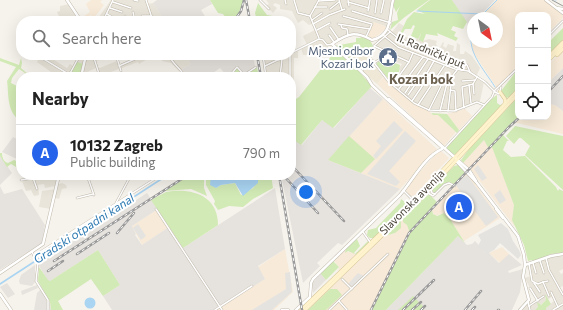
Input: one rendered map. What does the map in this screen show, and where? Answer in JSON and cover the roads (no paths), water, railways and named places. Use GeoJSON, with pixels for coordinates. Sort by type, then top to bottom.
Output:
{"type":"FeatureCollection","features":[{"type":"Feature","properties":{"kind":"main road"},"geometry":{"type":"LineString","coordinates":[[551,54],[563,42]]}},
{"type":"Feature","properties":{"kind":"main road"},"geometry":{"type":"LineString","coordinates":[[551,59],[563,45]]}},
{"type":"Feature","properties":{"kind":"main road"},"geometry":{"type":"LineString","coordinates":[[551,59],[563,49]]}},
{"type":"Feature","properties":{"kind":"main road"},"geometry":{"type":"LineString","coordinates":[[497,92],[503,97],[509,98],[514,94]]}},
{"type":"Feature","properties":{"kind":"main road","name":"Slavonska avenija"},"geometry":{"type":"LineString","coordinates":[[301,310],[456,160],[514,94]]}},
{"type":"Feature","properties":{"kind":"main road"},"geometry":{"type":"LineString","coordinates":[[503,97],[505,104]]}},
{"type":"Feature","properties":{"kind":"main road","name":"Slavonska avenija"},"geometry":{"type":"LineString","coordinates":[[305,310],[426,193],[515,97]]}},
{"type":"Feature","properties":{"kind":"street"},"geometry":{"type":"LineString","coordinates":[[67,0],[78,16]]}},
{"type":"Feature","properties":{"kind":"street"},"geometry":{"type":"LineString","coordinates":[[134,0],[138,1]]}},
{"type":"Feature","properties":{"kind":"street"},"geometry":{"type":"LineString","coordinates":[[142,16],[152,16],[146,0]]}},
{"type":"Feature","properties":{"kind":"street"},"geometry":{"type":"LineString","coordinates":[[260,0],[269,9]]}},
{"type":"Feature","properties":{"kind":"street"},"geometry":{"type":"LineString","coordinates":[[310,16],[319,0],[335,0]]}},
{"type":"Feature","properties":{"kind":"street"},"geometry":{"type":"LineString","coordinates":[[368,11],[370,0]]}},
{"type":"Feature","properties":{"kind":"street"},"geometry":{"type":"LineString","coordinates":[[375,13],[377,0]]}},
{"type":"Feature","properties":{"kind":"street"},"geometry":{"type":"LineString","coordinates":[[381,13],[384,0]]}},
{"type":"Feature","properties":{"kind":"street"},"geometry":{"type":"LineString","coordinates":[[374,46],[388,29],[393,0]]}},
{"type":"Feature","properties":{"kind":"street"},"geometry":{"type":"LineString","coordinates":[[546,0],[554,7],[562,11]]}},
{"type":"Feature","properties":{"kind":"street"},"geometry":{"type":"LineString","coordinates":[[110,16],[107,14],[113,1],[131,8]]}},
{"type":"Feature","properties":{"kind":"street"},"geometry":{"type":"LineString","coordinates":[[295,1],[298,13],[310,16],[319,39],[323,40],[326,45],[348,35],[357,34],[372,40],[374,46],[408,62]]}},
{"type":"Feature","properties":{"kind":"street"},"geometry":{"type":"LineString","coordinates":[[330,9],[339,1],[342,10]]}},
{"type":"Feature","properties":{"kind":"street"},"geometry":{"type":"LineString","coordinates":[[349,6],[348,1],[369,8]]}},
{"type":"Feature","properties":{"kind":"street"},"geometry":{"type":"LineString","coordinates":[[315,7],[327,6]]}},
{"type":"Feature","properties":{"kind":"street"},"geometry":{"type":"LineString","coordinates":[[110,8],[122,12]]}},
{"type":"Feature","properties":{"kind":"street"},"geometry":{"type":"LineString","coordinates":[[313,24],[345,9]]}},
{"type":"Feature","properties":{"kind":"street"},"geometry":{"type":"LineString","coordinates":[[352,11],[390,23]]}},
{"type":"Feature","properties":{"kind":"street"},"geometry":{"type":"LineString","coordinates":[[134,12],[134,16]]}},
{"type":"Feature","properties":{"kind":"street"},"geometry":{"type":"LineString","coordinates":[[312,20],[322,13]]}},
{"type":"Feature","properties":{"kind":"street"},"geometry":{"type":"LineString","coordinates":[[343,16],[371,24],[367,37]]}},
{"type":"Feature","properties":{"kind":"street"},"geometry":{"type":"LineString","coordinates":[[551,33],[563,21]]}},
{"type":"Feature","properties":{"kind":"street"},"geometry":{"type":"LineString","coordinates":[[316,30],[330,23]]}},
{"type":"Feature","properties":{"kind":"street"},"geometry":{"type":"LineString","coordinates":[[338,24],[370,29]]}},
{"type":"Feature","properties":{"kind":"street"},"geometry":{"type":"LineString","coordinates":[[341,25],[342,28],[347,29],[348,35]]}},
{"type":"Feature","properties":{"kind":"street"},"geometry":{"type":"LineString","coordinates":[[330,27],[338,40]]}},
{"type":"Feature","properties":{"kind":"street","name":"II. Radnički put"},"geometry":{"type":"LineString","coordinates":[[388,29],[400,40],[467,65],[470,72],[497,92]]}},
{"type":"Feature","properties":{"kind":"street"},"geometry":{"type":"LineString","coordinates":[[372,40],[390,32]]}},
{"type":"Feature","properties":{"kind":"street"},"geometry":{"type":"LineString","coordinates":[[329,35],[333,43],[439,149]]}},
{"type":"Feature","properties":{"kind":"street"},"geometry":{"type":"LineString","coordinates":[[383,35],[397,46],[413,53],[444,66],[470,72]]}},
{"type":"Feature","properties":{"kind":"street"},"geometry":{"type":"LineString","coordinates":[[296,50],[319,39]]}},
{"type":"Feature","properties":{"kind":"street"},"geometry":{"type":"LineString","coordinates":[[376,66],[384,51]]}},
{"type":"Feature","properties":{"kind":"street"},"geometry":{"type":"LineString","coordinates":[[396,80],[413,53]]}},
{"type":"Feature","properties":{"kind":"street"},"geometry":{"type":"LineString","coordinates":[[399,89],[423,57]]}},
{"type":"Feature","properties":{"kind":"street"},"geometry":{"type":"LineString","coordinates":[[405,93],[428,59]]}},
{"type":"Feature","properties":{"kind":"street"},"geometry":{"type":"LineString","coordinates":[[45,60],[64,72]]}},
{"type":"Feature","properties":{"kind":"street"},"geometry":{"type":"LineString","coordinates":[[72,72],[78,60]]}},
{"type":"Feature","properties":{"kind":"street"},"geometry":{"type":"LineString","coordinates":[[82,72],[85,60]]}},
{"type":"Feature","properties":{"kind":"street"},"geometry":{"type":"LineString","coordinates":[[95,60],[98,72]]}},
{"type":"Feature","properties":{"kind":"street"},"geometry":{"type":"LineString","coordinates":[[117,60],[121,71]]}},
{"type":"Feature","properties":{"kind":"street"},"geometry":{"type":"LineString","coordinates":[[119,66],[132,60]]}},
{"type":"Feature","properties":{"kind":"street"},"geometry":{"type":"LineString","coordinates":[[171,60],[182,72]]}},
{"type":"Feature","properties":{"kind":"street"},"geometry":{"type":"LineString","coordinates":[[264,60],[266,72]]}},
{"type":"Feature","properties":{"kind":"street"},"geometry":{"type":"LineString","coordinates":[[265,66],[279,60]]}},
{"type":"Feature","properties":{"kind":"street"},"geometry":{"type":"LineString","coordinates":[[281,72],[282,60]]}},
{"type":"Feature","properties":{"kind":"street"},"geometry":{"type":"LineString","coordinates":[[289,60],[290,72]]}},
{"type":"Feature","properties":{"kind":"street"},"geometry":{"type":"LineString","coordinates":[[361,71],[371,60],[373,62],[377,62]]}},
{"type":"Feature","properties":{"kind":"street"},"geometry":{"type":"LineString","coordinates":[[412,101],[425,83],[423,80],[434,61]]}},
{"type":"Feature","properties":{"kind":"street"},"geometry":{"type":"LineString","coordinates":[[373,62],[389,82],[405,93],[412,101],[429,110],[448,112],[456,111],[479,102],[484,105]]}},
{"type":"Feature","properties":{"kind":"street"},"geometry":{"type":"LineString","coordinates":[[248,72],[256,66]]}},
{"type":"Feature","properties":{"kind":"street"},"geometry":{"type":"LineString","coordinates":[[418,105],[444,66]]}},
{"type":"Feature","properties":{"kind":"street"},"geometry":{"type":"LineString","coordinates":[[233,72],[236,68],[241,72]]}},
{"type":"Feature","properties":{"kind":"street"},"geometry":{"type":"LineString","coordinates":[[440,112],[448,83],[457,70]]}},
{"type":"Feature","properties":{"kind":"street","name":"Slavonska avenija"},"geometry":{"type":"LineString","coordinates":[[296,310],[310,297],[311,283],[313,279],[363,232],[439,149],[443,148],[515,71]]}},
{"type":"Feature","properties":{"kind":"street"},"geometry":{"type":"LineString","coordinates":[[416,77],[423,80]]}},
{"type":"Feature","properties":{"kind":"street"},"geometry":{"type":"LineString","coordinates":[[448,112],[452,77]]}},
{"type":"Feature","properties":{"kind":"street"},"geometry":{"type":"LineString","coordinates":[[474,94],[473,84],[477,77]]}},
{"type":"Feature","properties":{"kind":"street"},"geometry":{"type":"LineString","coordinates":[[408,96],[420,79]]}},
{"type":"Feature","properties":{"kind":"street"},"geometry":{"type":"LineString","coordinates":[[462,81],[475,80]]}},
{"type":"Feature","properties":{"kind":"street"},"geometry":{"type":"LineString","coordinates":[[429,110],[443,82],[448,83]]}},
{"type":"Feature","properties":{"kind":"street"},"geometry":{"type":"LineString","coordinates":[[464,108],[462,87],[473,84]]}},
{"type":"Feature","properties":{"kind":"street"},"geometry":{"type":"LineString","coordinates":[[469,85],[471,104]]}},
{"type":"Feature","properties":{"kind":"street"},"geometry":{"type":"LineString","coordinates":[[450,90],[455,91],[456,111]]}},
{"type":"Feature","properties":{"kind":"street"},"geometry":{"type":"LineString","coordinates":[[386,97],[404,111],[472,174],[477,184],[500,216],[504,218],[518,236],[531,279],[540,292]]}},
{"type":"Feature","properties":{"kind":"street"},"geometry":{"type":"LineString","coordinates":[[34,180],[37,189]]}},
{"type":"Feature","properties":{"kind":"street"},"geometry":{"type":"LineString","coordinates":[[0,273],[43,244],[58,180]]}},
{"type":"Feature","properties":{"kind":"street"},"geometry":{"type":"LineString","coordinates":[[77,198],[93,194],[89,180]]}},
{"type":"Feature","properties":{"kind":"street"},"geometry":{"type":"LineString","coordinates":[[116,204],[128,180]]}},
{"type":"Feature","properties":{"kind":"street"},"geometry":{"type":"LineString","coordinates":[[34,256],[153,180]]}},
{"type":"Feature","properties":{"kind":"street"},"geometry":{"type":"LineString","coordinates":[[426,193],[432,196],[444,185],[449,183],[455,186]]}},
{"type":"Feature","properties":{"kind":"street"},"geometry":{"type":"LineString","coordinates":[[430,188],[431,192],[435,194]]}},
{"type":"Feature","properties":{"kind":"street"},"geometry":{"type":"LineString","coordinates":[[403,190],[413,202]]}},
{"type":"Feature","properties":{"kind":"street"},"geometry":{"type":"LineString","coordinates":[[411,198],[418,197]]}},
{"type":"Feature","properties":{"kind":"street"},"geometry":{"type":"LineString","coordinates":[[118,199],[122,200]]}},
{"type":"Feature","properties":{"kind":"street"},"geometry":{"type":"LineString","coordinates":[[156,209],[222,310]]}},
{"type":"Feature","properties":{"kind":"street"},"geometry":{"type":"LineString","coordinates":[[363,232],[369,239],[370,244]]}},
{"type":"Feature","properties":{"kind":"street"},"geometry":{"type":"LineString","coordinates":[[369,239],[376,238]]}},
{"type":"Feature","properties":{"kind":"street"},"geometry":{"type":"LineString","coordinates":[[32,252],[38,261],[36,281],[48,300],[48,310]]}},
{"type":"Feature","properties":{"kind":"street"},"geometry":{"type":"LineString","coordinates":[[329,310],[388,254]]}},
{"type":"Feature","properties":{"kind":"street"},"geometry":{"type":"LineString","coordinates":[[527,265],[546,258],[563,255]]}},
{"type":"Feature","properties":{"kind":"street"},"geometry":{"type":"LineString","coordinates":[[546,258],[550,270],[563,295]]}},
{"type":"Feature","properties":{"kind":"street"},"geometry":{"type":"LineString","coordinates":[[540,261],[544,273]]}},
{"type":"Feature","properties":{"kind":"street"},"geometry":{"type":"LineString","coordinates":[[533,263],[536,273]]}},
{"type":"Feature","properties":{"kind":"street"},"geometry":{"type":"LineString","coordinates":[[527,265],[523,277],[527,290],[529,310]]}},
{"type":"Feature","properties":{"kind":"street"},"geometry":{"type":"LineString","coordinates":[[342,274],[342,279],[352,288]]}},
{"type":"Feature","properties":{"kind":"street"},"geometry":{"type":"LineString","coordinates":[[336,280],[342,279]]}},
{"type":"Feature","properties":{"kind":"street"},"geometry":{"type":"LineString","coordinates":[[534,283],[538,284],[548,281]]}},
{"type":"Feature","properties":{"kind":"street"},"geometry":{"type":"LineString","coordinates":[[543,282],[549,296]]}},
{"type":"Feature","properties":{"kind":"street"},"geometry":{"type":"LineString","coordinates":[[215,310],[252,286]]}},
{"type":"Feature","properties":{"kind":"street"},"geometry":{"type":"LineString","coordinates":[[530,288],[538,301]]}},
{"type":"Feature","properties":{"kind":"street"},"geometry":{"type":"LineString","coordinates":[[551,292],[558,307]]}},
{"type":"Feature","properties":{"kind":"street"},"geometry":{"type":"LineString","coordinates":[[0,294],[11,310]]}},
{"type":"Feature","properties":{"kind":"street"},"geometry":{"type":"LineString","coordinates":[[520,310],[529,304],[538,301],[544,296]]}},
{"type":"Feature","properties":{"kind":"street"},"geometry":{"type":"LineString","coordinates":[[339,301],[347,310]]}},
{"type":"Feature","properties":{"kind":"street"},"geometry":{"type":"LineString","coordinates":[[553,310],[563,304]]}},
{"type":"Feature","properties":{"kind":"street"},"geometry":{"type":"LineString","coordinates":[[282,310],[288,310]]}},
{"type":"Feature","properties":{"kind":"water","name":"Gradski otpadni kanal"},"geometry":{"type":"Polygon","coordinates":[[[158,180],[161,180],[0,285],[0,283],[158,180]]]}},
{"type":"Feature","properties":{"kind":"water"},"geometry":{"type":"Polygon","coordinates":[[[210,180],[258,180],[258,183],[243,196],[235,183],[221,185],[216,188],[210,185],[210,180]]]}},
{"type":"Feature","properties":{"kind":"water"},"geometry":{"type":"Polygon","coordinates":[[[88,298],[92,298],[94,299],[94,307],[88,308],[85,305],[85,301],[88,298]]]}},
{"type":"Feature","properties":{"kind":"waterway"},"geometry":{"type":"LineString","coordinates":[[485,12],[497,0]]}},
{"type":"Feature","properties":{"kind":"waterway"},"geometry":{"type":"LineString","coordinates":[[417,11],[467,13]]}},
{"type":"Feature","properties":{"kind":"waterway"},"geometry":{"type":"LineString","coordinates":[[472,48],[476,59],[495,87]]}},
{"type":"Feature","properties":{"kind":"tram line"},"geometry":{"type":"LineString","coordinates":[[552,0],[563,6]]}},
{"type":"Feature","properties":{"kind":"railway"},"geometry":{"type":"LineString","coordinates":[[238,16],[241,11],[244,0]]}},
{"type":"Feature","properties":{"kind":"railway"},"geometry":{"type":"LineString","coordinates":[[246,0],[249,16]]}},
{"type":"Feature","properties":{"kind":"railway"},"geometry":{"type":"LineString","coordinates":[[258,60],[260,72]]}},
{"type":"Feature","properties":{"kind":"railway"},"geometry":{"type":"LineString","coordinates":[[551,89],[563,76]]}},
{"type":"Feature","properties":{"kind":"railway"},"geometry":{"type":"LineString","coordinates":[[371,310],[409,233],[517,120]]}},
{"type":"Feature","properties":{"kind":"railway"},"geometry":{"type":"LineString","coordinates":[[296,170],[344,221]]}},
{"type":"Feature","properties":{"kind":"railway"},"geometry":{"type":"LineString","coordinates":[[54,261],[180,180]]}},
{"type":"Feature","properties":{"kind":"railway"},"geometry":{"type":"LineString","coordinates":[[280,180],[302,310]]}},
{"type":"Feature","properties":{"kind":"railway"},"geometry":{"type":"LineString","coordinates":[[288,180],[318,213]]}},
{"type":"Feature","properties":{"kind":"railway"},"geometry":{"type":"LineString","coordinates":[[117,233],[134,213]]}},
{"type":"Feature","properties":{"kind":"railway"},"geometry":{"type":"LineString","coordinates":[[77,254],[109,233]]}},
{"type":"Feature","properties":{"kind":"railway"},"geometry":{"type":"LineString","coordinates":[[48,271],[63,261]]}},
{"type":"Feature","properties":{"kind":"railway"},"geometry":{"type":"LineString","coordinates":[[403,310],[434,280]]}},
{"type":"Feature","properties":{"kind":"railway"},"geometry":{"type":"LineString","coordinates":[[465,310],[481,291]]}},
{"type":"Feature","properties":{"kind":"railway"},"geometry":{"type":"LineString","coordinates":[[412,310],[421,302]]}},
{"type":"Feature","properties":{"kind":"railway"},"geometry":{"type":"LineString","coordinates":[[421,310],[425,306]]}},
{"type":"Feature","properties":{"kind":"railway"},"geometry":{"type":"LineString","coordinates":[[472,310],[475,307]]}},
{"type":"Feature","properties":{"kind":"place","name":"Mjesni odbor Kozari bok"},"geometry":{"type":"Point","coordinates":[388,57]}},
{"type":"Feature","properties":{"kind":"place","name":"10132 Zagreb"},"geometry":{"type":"Point","coordinates":[459,207]}},
{"type":"Feature","properties":{"kind":"district","name":"Kozari bok"},"geometry":{"type":"Point","coordinates":[421,79]}}]}
